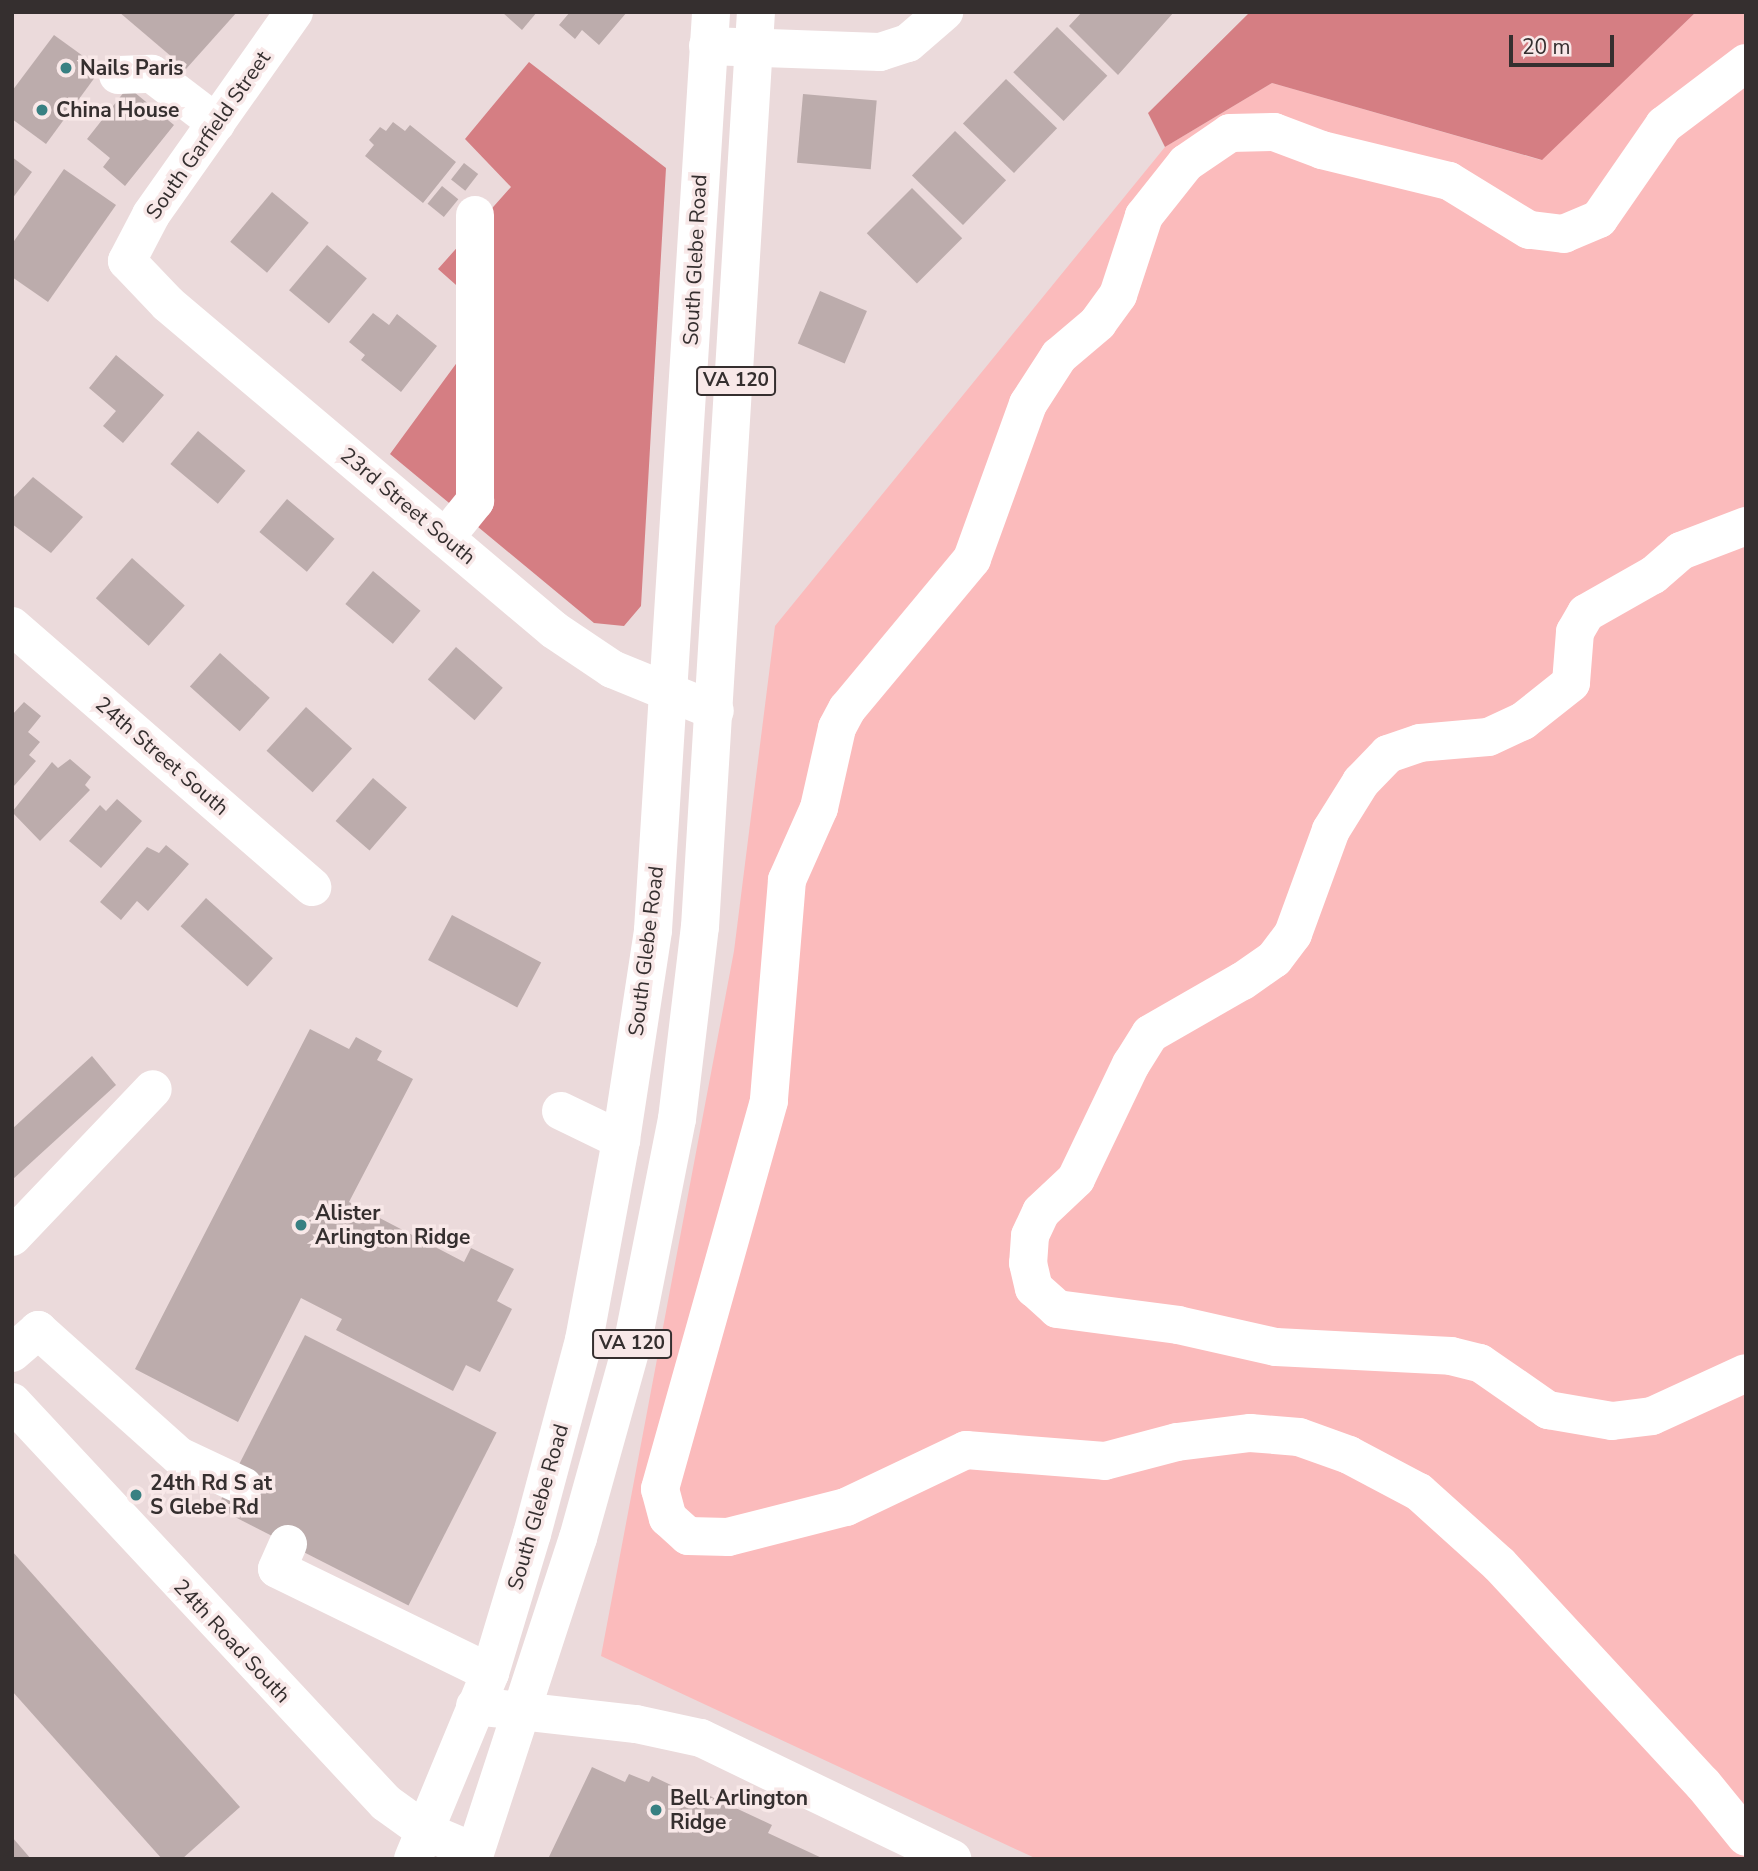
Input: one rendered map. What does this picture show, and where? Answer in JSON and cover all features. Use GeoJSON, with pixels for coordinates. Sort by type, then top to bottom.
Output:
{"type":"FeatureCollection","features":[{"type":"Feature","properties":{"kind":"main road","name":"South Garfield Street"},"geometry":{"type":"LineString","coordinates":[[127,261],[151,215],[294,12]]}},
{"type":"Feature","properties":{"kind":"main road","name":"VA 120"},"geometry":{"type":"LineString","coordinates":[[474,1855],[579,1538],[633,1341],[677,1119],[700,927],[756,12]]}},
{"type":"Feature","properties":{"kind":"main road"},"geometry":{"type":"LineString","coordinates":[[709,29],[752,51],[880,52],[908,43],[944,12]]}},
{"type":"Feature","properties":{"kind":"main road","name":"South Glebe Road"},"geometry":{"type":"LineString","coordinates":[[419,1845],[482,1690],[584,1340],[621,1140],[653,930],[709,29]]}},
{"type":"Feature","properties":{"kind":"main road"},"geometry":{"type":"LineString","coordinates":[[1746,63],[1664,125],[1599,219],[1564,233],[1529,230],[1448,181],[1322,150],[1275,132],[1230,133],[1186,163],[1144,216],[1118,295],[1098,323],[1059,356],[1028,404],[972,559],[847,709],[837,728],[819,808],[787,880],[769,1101],[660,1489],[668,1518],[688,1536],[728,1537],[846,1507],[916,1470],[966,1450],[1105,1461],[1177,1443],[1250,1433],[1299,1437],[1349,1455],[1419,1492],[1499,1564],[1703,1784],[1746,1837]]}},
{"type":"Feature","properties":{"kind":"main road"},"geometry":{"type":"LineString","coordinates":[[118,75],[152,74],[166,69],[216,123]]}},
{"type":"Feature","properties":{"kind":"main road"},"geometry":{"type":"LineString","coordinates":[[445,538],[475,501],[475,215]]}},
{"type":"Feature","properties":{"kind":"main road","name":"23rd Street South"},"geometry":{"type":"LineString","coordinates":[[127,261],[168,304],[554,630],[612,669],[715,711]]}},
{"type":"Feature","properties":{"kind":"main road"},"geometry":{"type":"LineString","coordinates":[[1746,526],[1681,551],[1653,575],[1586,613],[1575,632],[1572,683],[1523,721],[1488,737],[1420,744],[1388,754],[1361,782],[1331,830],[1293,934],[1274,959],[1242,981],[1150,1034],[1131,1064],[1076,1179],[1041,1212],[1030,1236],[1028,1263],[1034,1287],[1057,1309],[1178,1325],[1276,1347],[1451,1356],[1480,1363],[1548,1410],[1612,1421],[1652,1416],[1746,1373]]}},
{"type":"Feature","properties":{"kind":"main road","name":"24th Street South"},"geometry":{"type":"LineString","coordinates":[[12,626],[312,887]]}},
{"type":"Feature","properties":{"kind":"main road"},"geometry":{"type":"LineString","coordinates":[[12,1237],[153,1088]]}},
{"type":"Feature","properties":{"kind":"main road"},"geometry":{"type":"LineString","coordinates":[[561,1111],[621,1140]]}},
{"type":"Feature","properties":{"kind":"main road"},"geometry":{"type":"LineString","coordinates":[[37,1330],[179,1456],[243,1486]]}},
{"type":"Feature","properties":{"kind":"main road","name":"24th Road South"},"geometry":{"type":"LineString","coordinates":[[12,1402],[386,1803],[419,1845],[474,1855]]}},
{"type":"Feature","properties":{"kind":"main road"},"geometry":{"type":"LineString","coordinates":[[288,1544],[277,1569],[390,1610],[482,1690],[521,1712],[636,1724],[701,1738],[952,1859]]}},
{"type":"Feature","properties":{"kind":"shaded area"},"geometry":{"type":"Polygon","coordinates":[[[1250,12],[1696,12],[1542,160],[1272,83],[1165,147],[1148,113],[1250,12]]]}},
{"type":"Feature","properties":{"kind":"shaded area"},"geometry":{"type":"Polygon","coordinates":[[[1696,12],[1746,12],[1746,1859],[1037,1859],[601,1656],[734,951],[775,626],[1165,147],[1272,83],[1541,160],[1696,12]]]}},
{"type":"Feature","properties":{"kind":"shaded area"},"geometry":{"type":"Polygon","coordinates":[[[529,62],[666,168],[641,606],[624,626],[594,623],[390,454],[491,316],[438,269],[511,187],[465,139],[529,62]]]}},
{"type":"Feature","properties":{"kind":"building"},"geometry":{"type":"Polygon","coordinates":[[[119,12],[237,12],[186,69],[119,12]]]}},
{"type":"Feature","properties":{"kind":"building"},"geometry":{"type":"Polygon","coordinates":[[[502,12],[537,12],[522,30],[502,12]]]}},
{"type":"Feature","properties":{"kind":"building"},"geometry":{"type":"Polygon","coordinates":[[[570,12],[627,12],[599,45],[582,30],[575,39],[559,25],[570,12]]]}},
{"type":"Feature","properties":{"kind":"building"},"geometry":{"type":"Polygon","coordinates":[[[1082,12],[1174,12],[1118,75],[1069,26],[1082,12]]]}},
{"type":"Feature","properties":{"kind":"building"},"geometry":{"type":"Polygon","coordinates":[[[1057,27],[1107,76],[1064,121],[1013,72],[1057,27]]]}},
{"type":"Feature","properties":{"kind":"building"},"geometry":{"type":"Polygon","coordinates":[[[54,35],[101,69],[46,144],[12,119],[12,91],[54,35]]]}},
{"type":"Feature","properties":{"kind":"building"},"geometry":{"type":"Polygon","coordinates":[[[1006,79],[1057,128],[1014,173],[963,124],[1006,79]]]}},
{"type":"Feature","properties":{"kind":"building"},"geometry":{"type":"Polygon","coordinates":[[[128,87],[174,125],[125,186],[103,167],[110,158],[87,139],[128,87]]]}},
{"type":"Feature","properties":{"kind":"building"},"geometry":{"type":"Polygon","coordinates":[[[803,94],[877,100],[871,169],[797,163],[803,94]]]}},
{"type":"Feature","properties":{"kind":"building"},"geometry":{"type":"Polygon","coordinates":[[[393,122],[405,131],[410,125],[456,162],[423,203],[365,156],[374,145],[369,140],[380,127],[386,131],[393,122]]]}},
{"type":"Feature","properties":{"kind":"building"},"geometry":{"type":"Polygon","coordinates":[[[955,131],[1006,180],[963,225],[912,176],[955,131]]]}},
{"type":"Feature","properties":{"kind":"building"},"geometry":{"type":"Polygon","coordinates":[[[12,157],[32,172],[12,199],[12,157]]]}},
{"type":"Feature","properties":{"kind":"building"},"geometry":{"type":"Polygon","coordinates":[[[464,163],[478,174],[465,191],[451,180],[464,163]]]}},
{"type":"Feature","properties":{"kind":"building"},"geometry":{"type":"Polygon","coordinates":[[[64,169],[116,205],[48,302],[12,277],[12,244],[64,169]]]}},
{"type":"Feature","properties":{"kind":"building"},"geometry":{"type":"Polygon","coordinates":[[[442,186],[458,199],[444,217],[428,204],[442,186]]]}},
{"type":"Feature","properties":{"kind":"building"},"geometry":{"type":"Polygon","coordinates":[[[912,188],[962,238],[917,283],[867,233],[912,188]]]}},
{"type":"Feature","properties":{"kind":"building"},"geometry":{"type":"Polygon","coordinates":[[[272,192],[309,223],[267,273],[230,242],[272,192]]]}},
{"type":"Feature","properties":{"kind":"building"},"geometry":{"type":"Polygon","coordinates":[[[327,245],[367,278],[329,324],[289,290],[327,245]]]}},
{"type":"Feature","properties":{"kind":"building"},"geometry":{"type":"Polygon","coordinates":[[[820,291],[867,311],[845,363],[798,343],[820,291]]]}},
{"type":"Feature","properties":{"kind":"building"},"geometry":{"type":"Polygon","coordinates":[[[373,313],[389,325],[397,314],[437,346],[401,392],[361,360],[365,355],[349,342],[373,313]]]}},
{"type":"Feature","properties":{"kind":"building"},"geometry":{"type":"Polygon","coordinates":[[[116,355],[164,395],[123,443],[103,426],[116,411],[89,388],[116,355]]]}},
{"type":"Feature","properties":{"kind":"building"},"geometry":{"type":"Polygon","coordinates":[[[198,431],[245,471],[218,504],[170,464],[198,431]]]}},
{"type":"Feature","properties":{"kind":"building"},"geometry":{"type":"Polygon","coordinates":[[[33,477],[83,517],[51,553],[12,524],[12,499],[33,477]]]}},
{"type":"Feature","properties":{"kind":"building"},"geometry":{"type":"Polygon","coordinates":[[[287,499],[334,539],[307,572],[259,532],[287,499]]]}},
{"type":"Feature","properties":{"kind":"building"},"geometry":{"type":"Polygon","coordinates":[[[132,558],[185,606],[149,646],[96,598],[132,558]]]}},
{"type":"Feature","properties":{"kind":"building"},"geometry":{"type":"Polygon","coordinates":[[[373,571],[420,611],[393,644],[345,604],[373,571]]]}},
{"type":"Feature","properties":{"kind":"building"},"geometry":{"type":"Polygon","coordinates":[[[456,647],[503,688],[475,720],[428,679],[456,647]]]}},
{"type":"Feature","properties":{"kind":"building"},"geometry":{"type":"Polygon","coordinates":[[[220,653],[270,698],[240,731],[190,686],[220,653]]]}},
{"type":"Feature","properties":{"kind":"building"},"geometry":{"type":"Polygon","coordinates":[[[24,702],[41,716],[28,732],[40,742],[29,755],[36,761],[14,786],[12,715],[24,702]]]}},
{"type":"Feature","properties":{"kind":"building"},"geometry":{"type":"Polygon","coordinates":[[[306,707],[352,748],[313,792],[267,751],[306,707]]]}},
{"type":"Feature","properties":{"kind":"building"},"geometry":{"type":"Polygon","coordinates":[[[70,759],[91,777],[85,785],[90,790],[40,841],[12,812],[52,762],[58,768],[70,759]]]}},
{"type":"Feature","properties":{"kind":"building"},"geometry":{"type":"Polygon","coordinates":[[[373,778],[407,808],[370,851],[336,821],[373,778]]]}},
{"type":"Feature","properties":{"kind":"building"},"geometry":{"type":"Polygon","coordinates":[[[117,799],[142,821],[101,868],[69,841],[100,805],[106,811],[117,799]]]}},
{"type":"Feature","properties":{"kind":"building"},"geometry":{"type":"Polygon","coordinates":[[[166,845],[189,864],[148,911],[137,901],[121,920],[100,902],[147,847],[159,853],[166,845]]]}},
{"type":"Feature","properties":{"kind":"building"},"geometry":{"type":"Polygon","coordinates":[[[206,898],[273,958],[247,986],[181,926],[206,898]]]}},
{"type":"Feature","properties":{"kind":"building"},"geometry":{"type":"Polygon","coordinates":[[[452,915],[541,962],[517,1007],[428,960],[452,915]]]}},
{"type":"Feature","properties":{"kind":"building","name":"Alister Arlington Ridge"},"geometry":{"type":"Polygon","coordinates":[[[310,1029],[349,1049],[356,1037],[382,1051],[377,1060],[413,1079],[349,1202],[464,1262],[471,1248],[514,1269],[497,1301],[512,1309],[480,1372],[466,1365],[453,1391],[336,1330],[342,1319],[301,1298],[238,1422],[135,1369],[310,1029]]]}},
{"type":"Feature","properties":{"kind":"building"},"geometry":{"type":"Polygon","coordinates":[[[92,1056],[116,1085],[12,1180],[12,1129],[92,1056]]]}},
{"type":"Feature","properties":{"kind":"building"},"geometry":{"type":"Polygon","coordinates":[[[305,1335],[497,1433],[408,1605],[217,1508],[305,1335]]]}},
{"type":"Feature","properties":{"kind":"building"},"geometry":{"type":"Polygon","coordinates":[[[12,1551],[240,1807],[182,1859],[162,1859],[12,1691],[12,1551]]]}},
{"type":"Feature","properties":{"kind":"building","name":"Bell Arlington Ridge"},"geometry":{"type":"Polygon","coordinates":[[[592,1767],[625,1782],[629,1774],[649,1782],[652,1776],[692,1795],[695,1789],[772,1825],[768,1833],[824,1859],[548,1859],[592,1767]]]}},
{"type":"Feature","properties":{"kind":"building"},"geometry":{"type":"Polygon","coordinates":[[[12,1837],[31,1859],[12,1859],[12,1837]]]}},
{"type":"Feature","properties":{"kind":"place","name":"Nails Paris"},"geometry":{"type":"Point","coordinates":[66,68]}},
{"type":"Feature","properties":{"kind":"place","name":"China House"},"geometry":{"type":"Point","coordinates":[42,110]}},
{"type":"Feature","properties":{"kind":"place","name":"Alister Arlington Ridge"},"geometry":{"type":"Point","coordinates":[301,1225]}},
{"type":"Feature","properties":{"kind":"place","name":"24th Rd S at S Glebe Rd"},"geometry":{"type":"Point","coordinates":[136,1495]}},
{"type":"Feature","properties":{"kind":"place","name":"Bell Arlington Ridge"},"geometry":{"type":"Point","coordinates":[656,1810]}}]}
